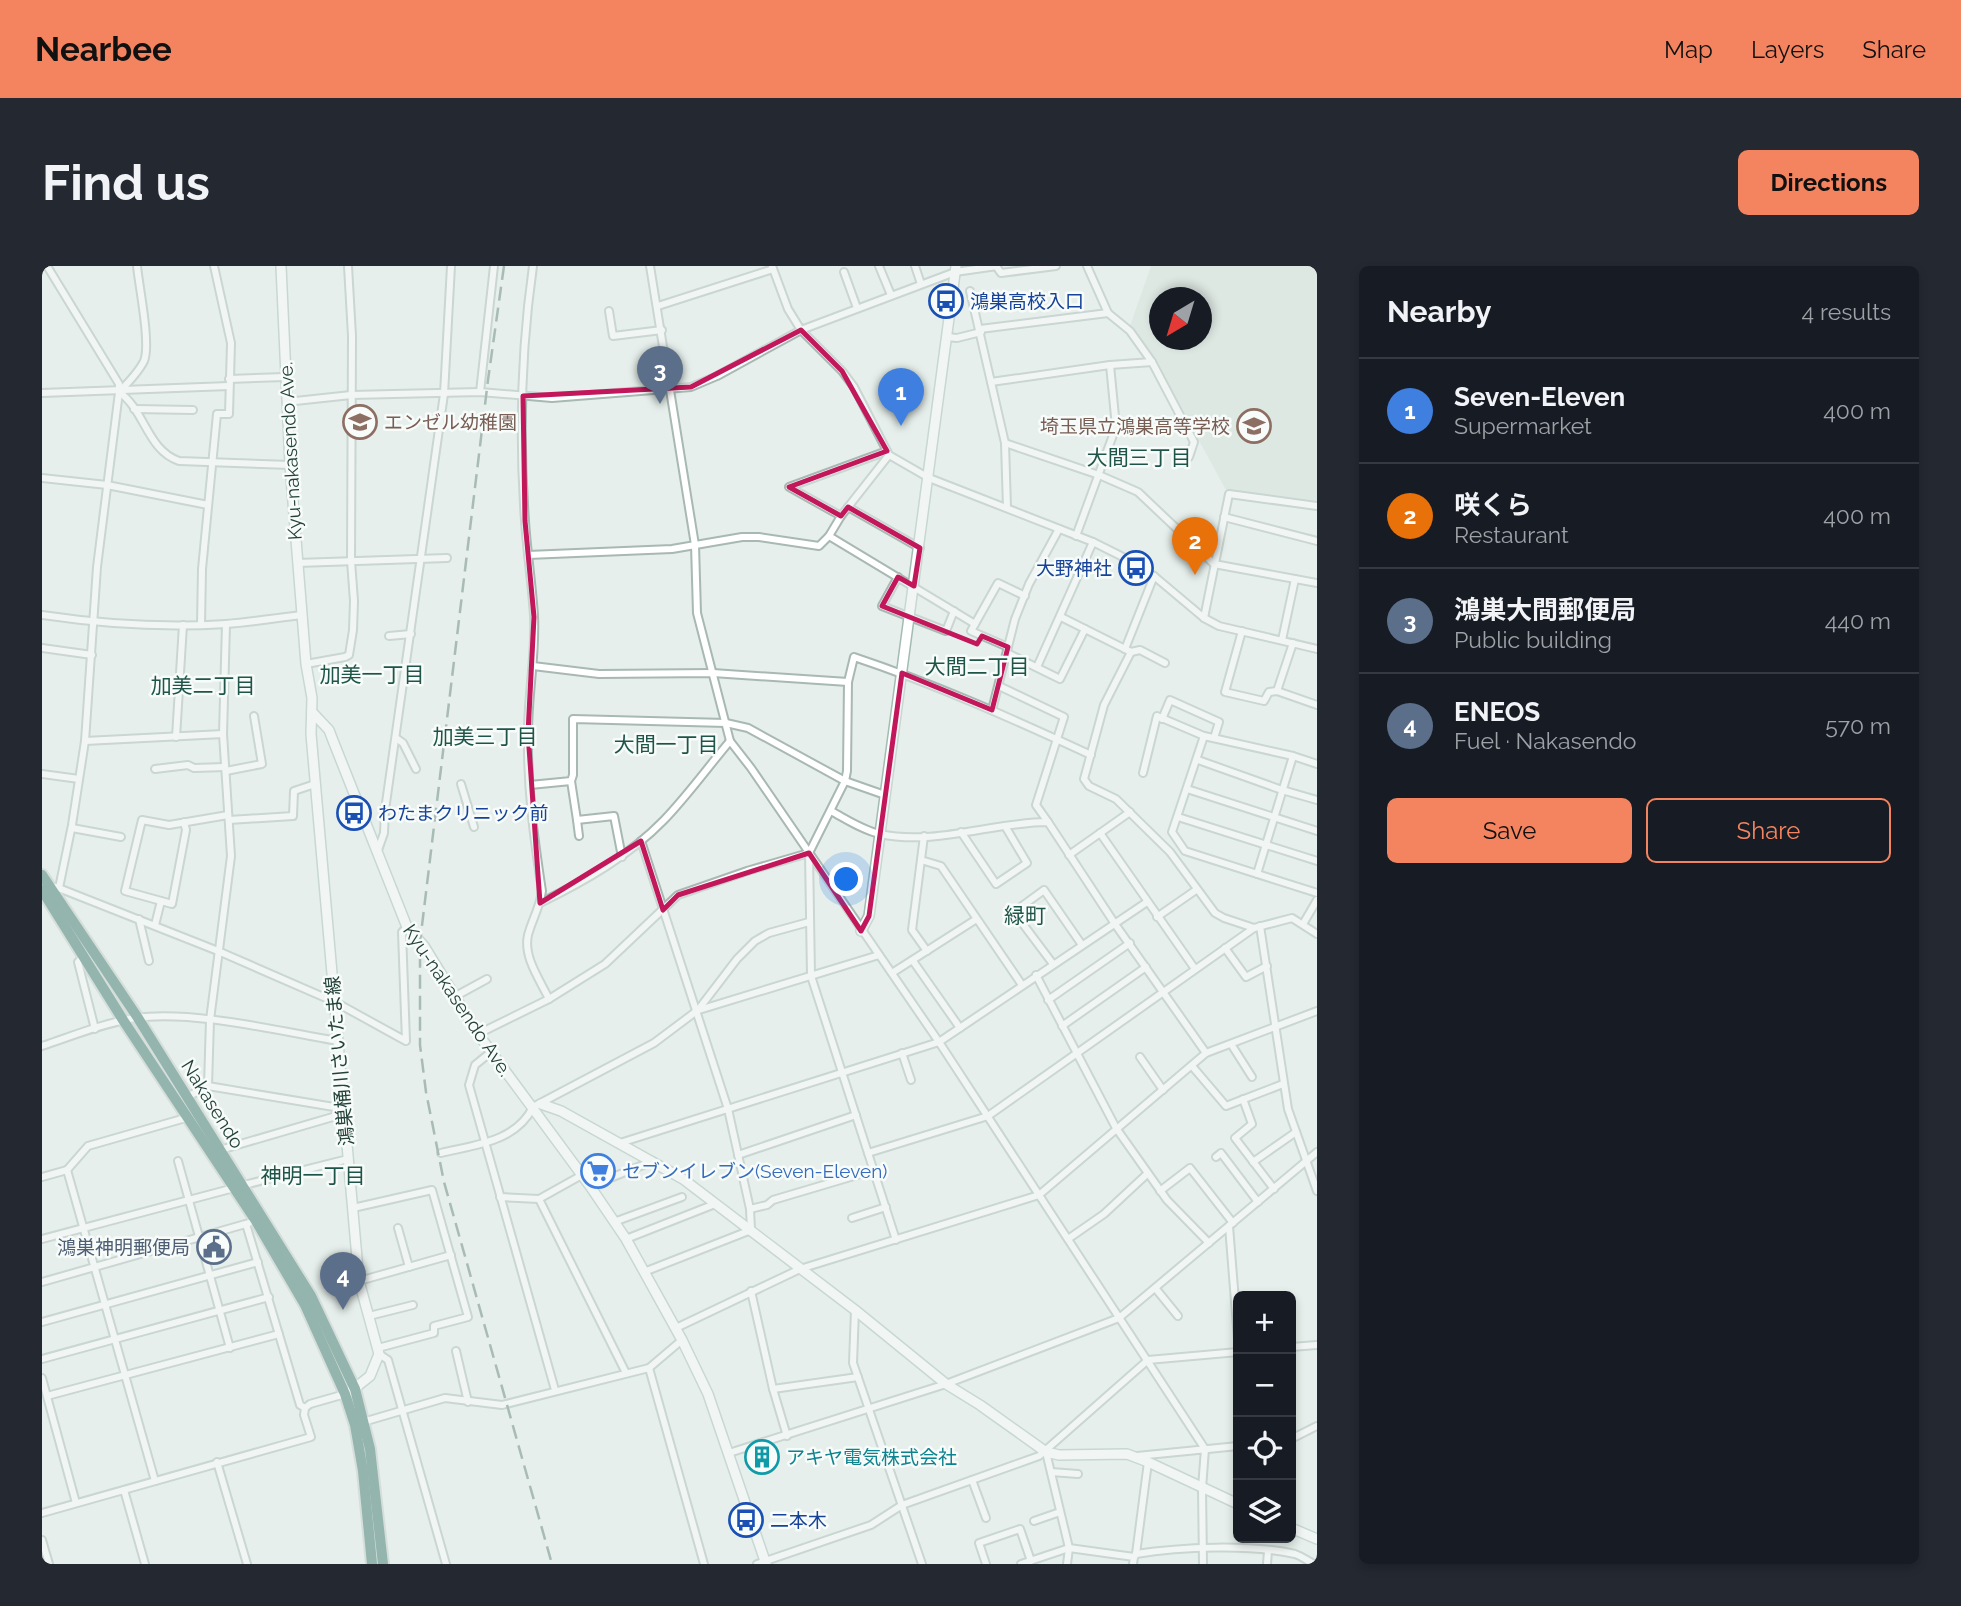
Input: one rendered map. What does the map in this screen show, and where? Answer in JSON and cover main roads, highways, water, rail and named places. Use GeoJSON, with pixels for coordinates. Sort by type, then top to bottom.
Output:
{"type":"FeatureCollection","features":[{"type":"Feature","properties":{"kind":"highway","name":"Nakasendo"},"geometry":{"type":"LineString","coordinates":[[48,884],[84,956],[123,1020],[311,1296],[363,1422],[375,1483],[383,1564]]}},
{"type":"Feature","properties":{"kind":"highway","name":"Nakasendo"},"geometry":{"type":"LineString","coordinates":[[48,884],[138,1018],[220,1150],[239,1187],[251,1223],[305,1305],[350,1391],[362,1459],[372,1564]]}},
{"type":"Feature","properties":{"kind":"main road","name":"Kyu-nakasendo Ave."},"geometry":{"type":"LineString","coordinates":[[281,266],[290,465],[312,712],[332,738],[407,927],[424,946],[491,1052],[537,1106],[626,1239],[676,1328],[708,1394],[763,1563]]}},
{"type":"Feature","properties":{"kind":"main road"},"geometry":{"type":"LineString","coordinates":[[861,931],[869,916],[956,269]]}},
{"type":"Feature","properties":{"kind":"main road","name":"鴻巣桶川さいたま線"},"geometry":{"type":"LineString","coordinates":[[312,712],[311,734],[327,935],[359,1281],[378,1352],[370,1376],[350,1391]]}},
{"type":"Feature","properties":{"kind":"main road"},"geometry":{"type":"LineString","coordinates":[[537,1106],[561,1111],[683,1179],[855,1310],[946,1384],[1046,1452],[1059,1455],[1126,1454],[1233,1502]]}},
{"type":"Feature","properties":{"kind":"main road"},"geometry":{"type":"LineString","coordinates":[[1296,1530],[1317,1539]]}},
{"type":"Feature","properties":{"kind":"railway"},"geometry":{"type":"LineString","coordinates":[[504,266],[420,942],[420,1045],[426,1092],[444,1182],[552,1564]]}},
{"type":"Feature","properties":{"kind":"place","name":"鴻巣高校入口"},"geometry":{"type":"Point","coordinates":[946,301]}},
{"type":"Feature","properties":{"kind":"place","name":"鴻巣大間郵便局"},"geometry":{"type":"Point","coordinates":[660,404]}},
{"type":"Feature","properties":{"kind":"place","name":"エンゼル幼稚園"},"geometry":{"type":"Point","coordinates":[360,422]}},
{"type":"Feature","properties":{"kind":"place","name":"Seven-Eleven"},"geometry":{"type":"Point","coordinates":[901,426]}},
{"type":"Feature","properties":{"kind":"place","name":"埼玉県立鴻巣高等学校"},"geometry":{"type":"Point","coordinates":[1254,426]}},
{"type":"Feature","properties":{"kind":"place","name":"大野神社"},"geometry":{"type":"Point","coordinates":[1136,568]}},
{"type":"Feature","properties":{"kind":"place","name":"咲くら"},"geometry":{"type":"Point","coordinates":[1195,575]}},
{"type":"Feature","properties":{"kind":"place","name":"わたまクリニック前"},"geometry":{"type":"Point","coordinates":[354,813]}},
{"type":"Feature","properties":{"kind":"place","name":"セブンイレブン(Seven-Eleven)"},"geometry":{"type":"Point","coordinates":[598,1171]}},
{"type":"Feature","properties":{"kind":"place","name":"鴻巣神明郵便局"},"geometry":{"type":"Point","coordinates":[214,1247]}},
{"type":"Feature","properties":{"kind":"place","name":"ENEOS"},"geometry":{"type":"Point","coordinates":[343,1310]}},
{"type":"Feature","properties":{"kind":"place","name":"アキヤ電気株式会社"},"geometry":{"type":"Point","coordinates":[762,1457]}},
{"type":"Feature","properties":{"kind":"place","name":"二本木"},"geometry":{"type":"Point","coordinates":[746,1520]}},
{"type":"Feature","properties":{"kind":"district","name":"大間三丁目"},"geometry":{"type":"Point","coordinates":[1139,458]}},
{"type":"Feature","properties":{"kind":"district","name":"大間二丁目"},"geometry":{"type":"Point","coordinates":[977,667]}},
{"type":"Feature","properties":{"kind":"district","name":"加美一丁目"},"geometry":{"type":"Point","coordinates":[372,675]}},
{"type":"Feature","properties":{"kind":"district","name":"加美二丁目"},"geometry":{"type":"Point","coordinates":[203,686]}},
{"type":"Feature","properties":{"kind":"district","name":"加美三丁目"},"geometry":{"type":"Point","coordinates":[485,737]}},
{"type":"Feature","properties":{"kind":"district","name":"大間一丁目"},"geometry":{"type":"Point","coordinates":[666,745]}},
{"type":"Feature","properties":{"kind":"district","name":"緑町"},"geometry":{"type":"Point","coordinates":[1025,916]}},
{"type":"Feature","properties":{"kind":"district","name":"神明一丁目"},"geometry":{"type":"Point","coordinates":[313,1176]}}]}
